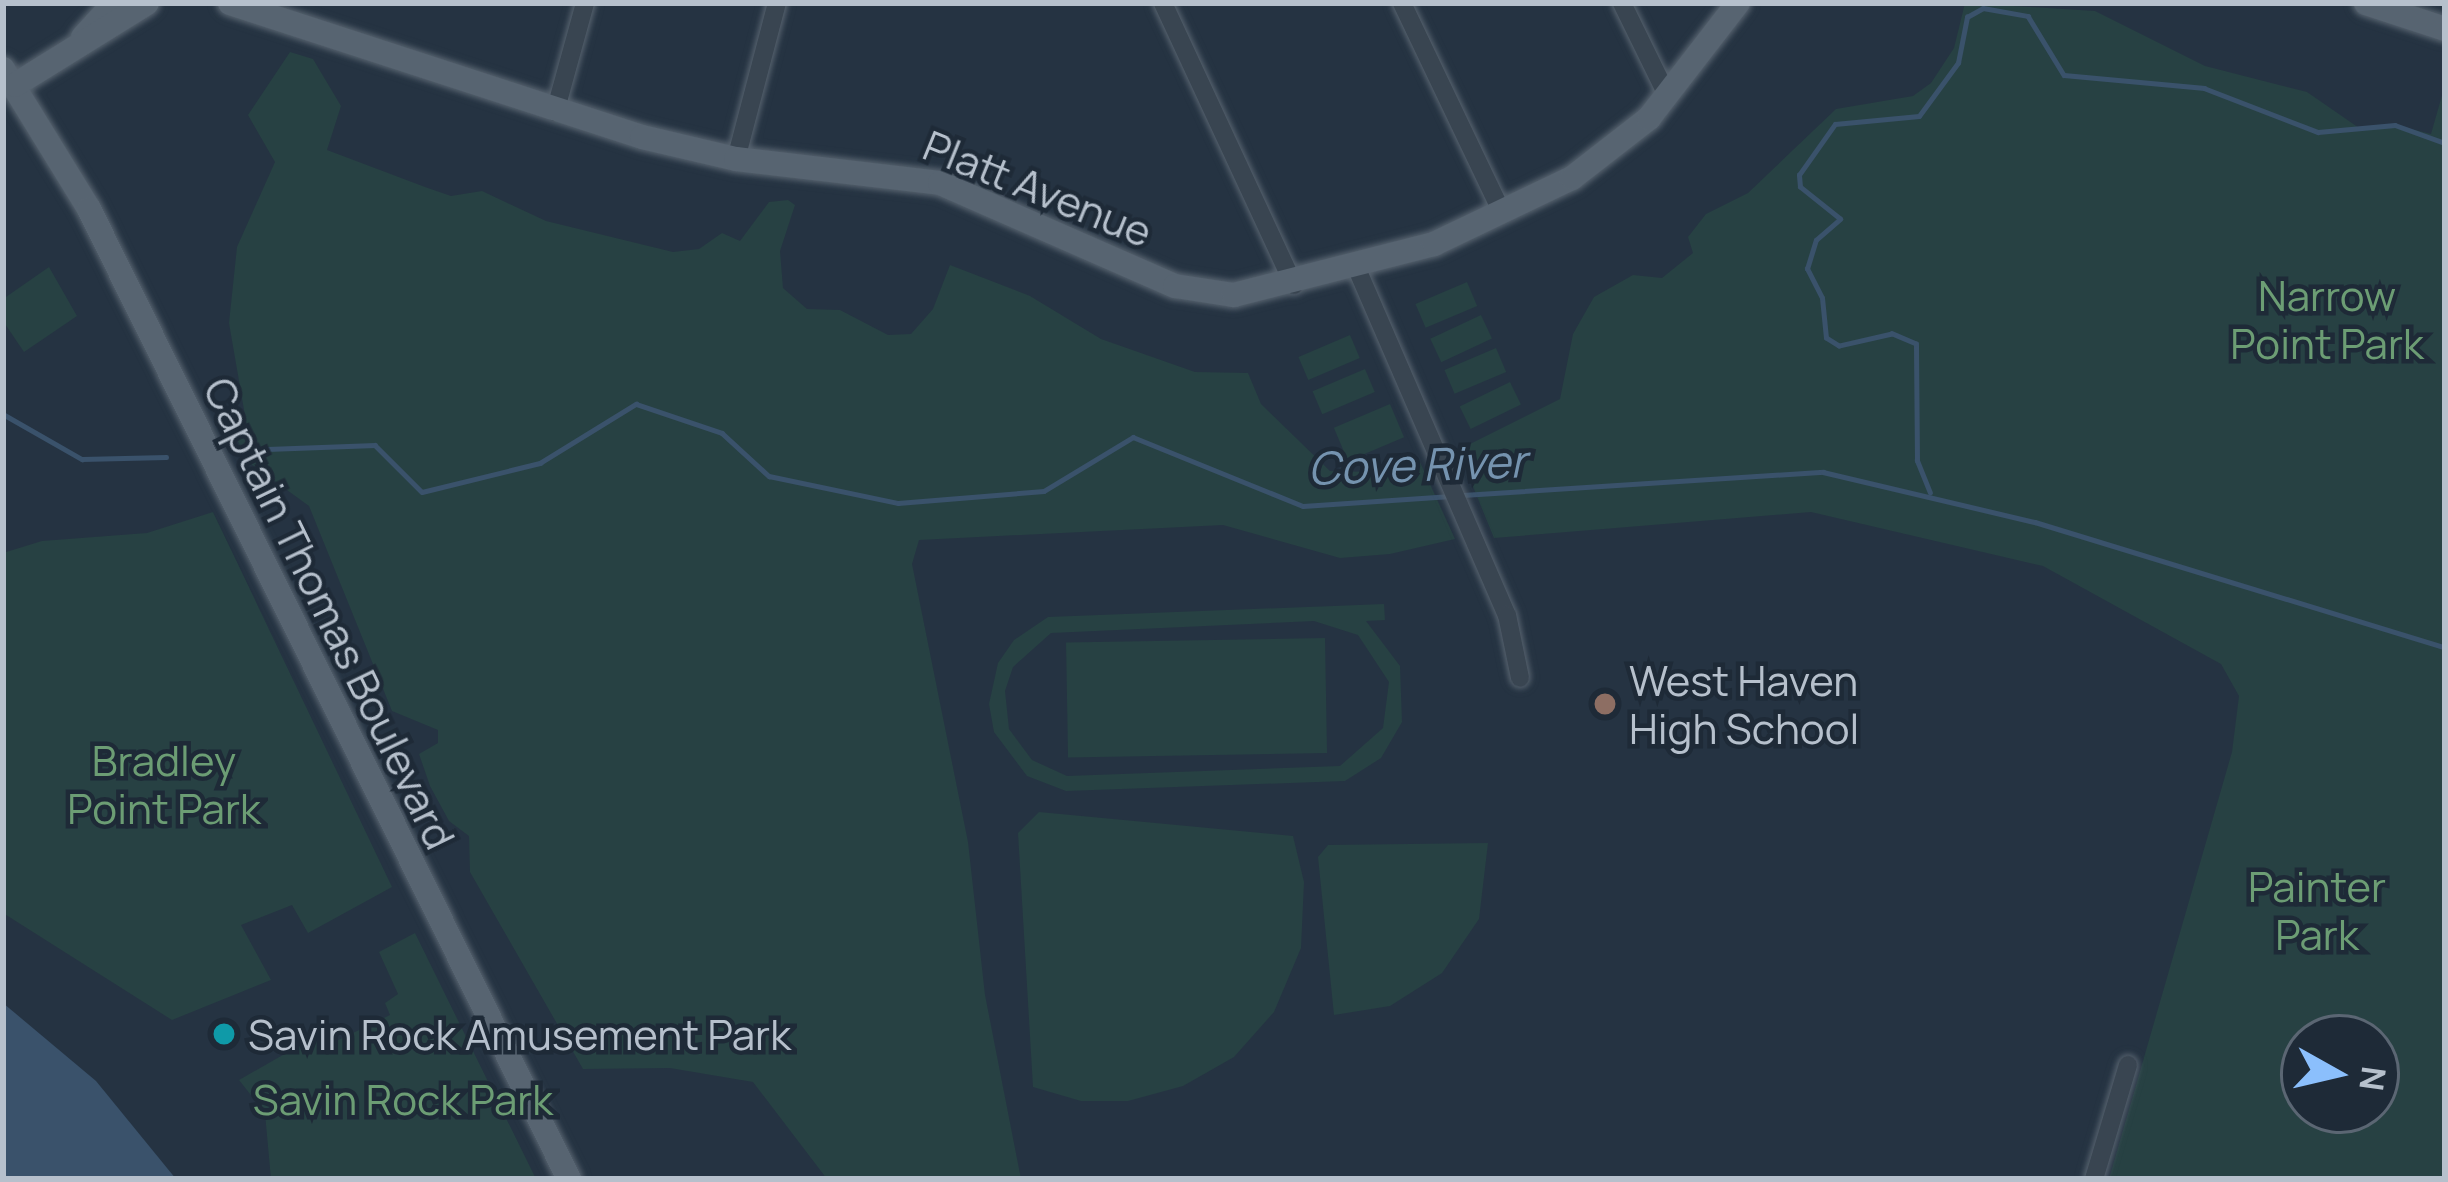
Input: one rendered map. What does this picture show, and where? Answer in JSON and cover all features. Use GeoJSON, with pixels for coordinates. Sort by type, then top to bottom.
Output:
{"type":"FeatureCollection","features":[{"type":"Feature","properties":{"kind":"main road"},"geometry":{"type":"LineString","coordinates":[[82,39],[113,3]]}},
{"type":"Feature","properties":{"kind":"main road"},"geometry":{"type":"LineString","coordinates":[[9,77],[82,39],[104,34],[147,3]]}},
{"type":"Feature","properties":{"kind":"main road","name":"Platt Avenue"},"geometry":{"type":"LineString","coordinates":[[235,4],[555,112],[736,158],[940,182],[1174,286],[1234,295],[1357,269],[1502,213],[1600,161],[1667,95],[1738,3]]}},
{"type":"Feature","properties":{"kind":"main road"},"geometry":{"type":"LineString","coordinates":[[2366,3],[2445,28]]}},
{"type":"Feature","properties":{"kind":"main road","name":"Captain Thomas Boulevard"},"geometry":{"type":"LineString","coordinates":[[9,77],[116,260],[569,1179]]}},
{"type":"Feature","properties":{"kind":"street"},"geometry":{"type":"LineString","coordinates":[[555,112],[585,3]]}},
{"type":"Feature","properties":{"kind":"street"},"geometry":{"type":"LineString","coordinates":[[736,158],[777,3]]}},
{"type":"Feature","properties":{"kind":"street"},"geometry":{"type":"LineString","coordinates":[[1163,3],[1294,285]]}},
{"type":"Feature","properties":{"kind":"street"},"geometry":{"type":"LineString","coordinates":[[1402,3],[1502,213]]}},
{"type":"Feature","properties":{"kind":"street"},"geometry":{"type":"LineString","coordinates":[[1622,3],[1667,95]]}},
{"type":"Feature","properties":{"kind":"street"},"geometry":{"type":"LineString","coordinates":[[1357,269],[1507,615],[1520,678]]}},
{"type":"Feature","properties":{"kind":"street"},"geometry":{"type":"LineString","coordinates":[[2094,1179],[2128,1065]]}},
{"type":"Feature","properties":{"kind":"green space"},"geometry":{"type":"Polygon","coordinates":[[[1965,3],[2095,11],[2205,66],[2307,92],[2362,130],[2395,125],[2431,134],[2445,85],[2445,1179],[2109,1179],[2232,752],[2239,696],[2221,664],[2043,566],[1811,512],[1494,538],[1458,450],[1560,399],[1573,334],[1594,297],[1633,275],[1662,278],[1693,253],[1688,237],[1706,214],[1748,193],[1836,109],[1913,96],[1931,83],[1954,48],[1965,3]]]}},
{"type":"Feature","properties":{"kind":"green space"},"geometry":{"type":"Polygon","coordinates":[[[290,52],[313,59],[341,106],[327,150],[425,187],[451,196],[482,191],[546,221],[673,252],[699,249],[722,233],[740,241],[769,202],[788,200],[795,205],[780,251],[783,288],[807,309],[840,310],[888,335],[911,334],[933,309],[950,265],[1030,296],[1101,339],[1195,372],[1248,373],[1261,404],[1330,471],[1377,472],[1419,460],[1455,539],[1390,554],[1340,558],[1223,525],[919,540],[912,564],[968,842],[985,995],[1021,1179],[827,1179],[753,1082],[670,1068],[583,1069],[470,872],[469,836],[449,821],[430,786],[419,754],[438,743],[438,730],[392,711],[309,506],[247,461],[236,437],[247,427],[229,323],[237,247],[275,162],[248,115],[290,52]]]}},
{"type":"Feature","properties":{"kind":"green space"},"geometry":{"type":"Polygon","coordinates":[[[49,267],[77,316],[24,352],[3,321],[3,299],[49,267]]]}},
{"type":"Feature","properties":{"kind":"green space"},"geometry":{"type":"Polygon","coordinates":[[[1467,282],[1477,306],[1426,328],[1415,304],[1467,282]]]}},
{"type":"Feature","properties":{"kind":"green space"},"geometry":{"type":"Polygon","coordinates":[[[1481,315],[1492,339],[1441,362],[1430,339],[1481,315]]]}},
{"type":"Feature","properties":{"kind":"green space"},"geometry":{"type":"Polygon","coordinates":[[[1350,335],[1360,358],[1308,380],[1298,357],[1350,335]]]}},
{"type":"Feature","properties":{"kind":"green space"},"geometry":{"type":"Polygon","coordinates":[[[1496,348],[1506,372],[1455,394],[1444,370],[1496,348]]]}},
{"type":"Feature","properties":{"kind":"green space"},"geometry":{"type":"Polygon","coordinates":[[[1365,369],[1375,392],[1322,414],[1313,391],[1365,369]]]}},
{"type":"Feature","properties":{"kind":"green space"},"geometry":{"type":"Polygon","coordinates":[[[1510,382],[1521,404],[1471,429],[1460,407],[1510,382]]]}},
{"type":"Feature","properties":{"kind":"green space"},"geometry":{"type":"Polygon","coordinates":[[[1390,404],[1404,437],[1348,461],[1334,428],[1390,404]]]}},
{"type":"Feature","properties":{"kind":"green space","name":"Bradley Point Park"},"geometry":{"type":"Polygon","coordinates":[[[213,512],[392,887],[308,933],[292,905],[241,925],[271,980],[172,1020],[3,913],[3,553],[42,541],[147,533],[213,512]]]}},
{"type":"Feature","properties":{"kind":"green space"},"geometry":{"type":"Polygon","coordinates":[[[1384,604],[1385,620],[1366,621],[1400,666],[1402,722],[1381,758],[1345,781],[1066,791],[1027,776],[994,732],[989,704],[998,663],[1014,640],[1048,617],[1384,604]],[[1314,621],[1051,633],[1013,667],[1005,691],[1009,729],[1032,760],[1067,776],[1340,766],[1383,728],[1389,682],[1358,635],[1314,621]]]}},
{"type":"Feature","properties":{"kind":"green space"},"geometry":{"type":"Polygon","coordinates":[[[1325,638],[1327,753],[1068,758],[1066,643],[1325,638]]]}},
{"type":"Feature","properties":{"kind":"green space"},"geometry":{"type":"Polygon","coordinates":[[[1039,812],[1293,836],[1304,882],[1301,948],[1274,1012],[1234,1057],[1183,1086],[1128,1101],[1081,1101],[1033,1087],[1018,833],[1039,812]]]}},
{"type":"Feature","properties":{"kind":"green space"},"geometry":{"type":"Polygon","coordinates":[[[1488,843],[1479,919],[1442,973],[1390,1006],[1334,1015],[1318,857],[1328,845],[1488,843]]]}},
{"type":"Feature","properties":{"kind":"green space","name":"Savin Rock Park"},"geometry":{"type":"Polygon","coordinates":[[[415,933],[536,1179],[271,1179],[265,1113],[239,1080],[316,1036],[322,1048],[390,1015],[385,1003],[398,994],[379,952],[415,933]]]}},
{"type":"Feature","properties":{"kind":"water"},"geometry":{"type":"Polygon","coordinates":[[[3,1003],[96,1081],[176,1179],[3,1179],[3,1003]]]}},
{"type":"Feature","properties":{"kind":"waterway"},"geometry":{"type":"LineString","coordinates":[[1930,493],[1917,461],[1916,344],[1892,334],[1839,346],[1826,338],[1822,298],[1807,269],[1816,240],[1840,219],[1800,187],[1799,175],[1835,124],[1919,116],[1958,63],[1967,17],[1983,8],[2028,16],[2064,75],[2204,88],[2318,132],[2395,125],[2445,143]]}},
{"type":"Feature","properties":{"kind":"waterway","name":"Cove River"},"geometry":{"type":"LineString","coordinates":[[243,450],[375,445],[422,492],[540,463],[636,404],[722,433],[769,476],[898,503],[1044,491],[1133,437],[1303,506],[1451,496]]}},
{"type":"Feature","properties":{"kind":"waterway","name":"Cove River"},"geometry":{"type":"LineString","coordinates":[[3,414],[82,459],[166,457]]}},
{"type":"Feature","properties":{"kind":"waterway","name":"Cove River"},"geometry":{"type":"LineString","coordinates":[[1463,495],[1823,472],[2035,522],[2445,647]]}},
{"type":"Feature","properties":{"kind":"place","name":"West Haven High School"},"geometry":{"type":"Point","coordinates":[1605,704]}},
{"type":"Feature","properties":{"kind":"place","name":"Savin Rock Amusement Park"},"geometry":{"type":"Point","coordinates":[224,1034]}},
{"type":"Feature","properties":{"kind":"park label","name":"Narrow Point Park"},"geometry":{"type":"Point","coordinates":[2327,319]}},
{"type":"Feature","properties":{"kind":"park label","name":"Painter Park"},"geometry":{"type":"Point","coordinates":[2317,910]}}]}
